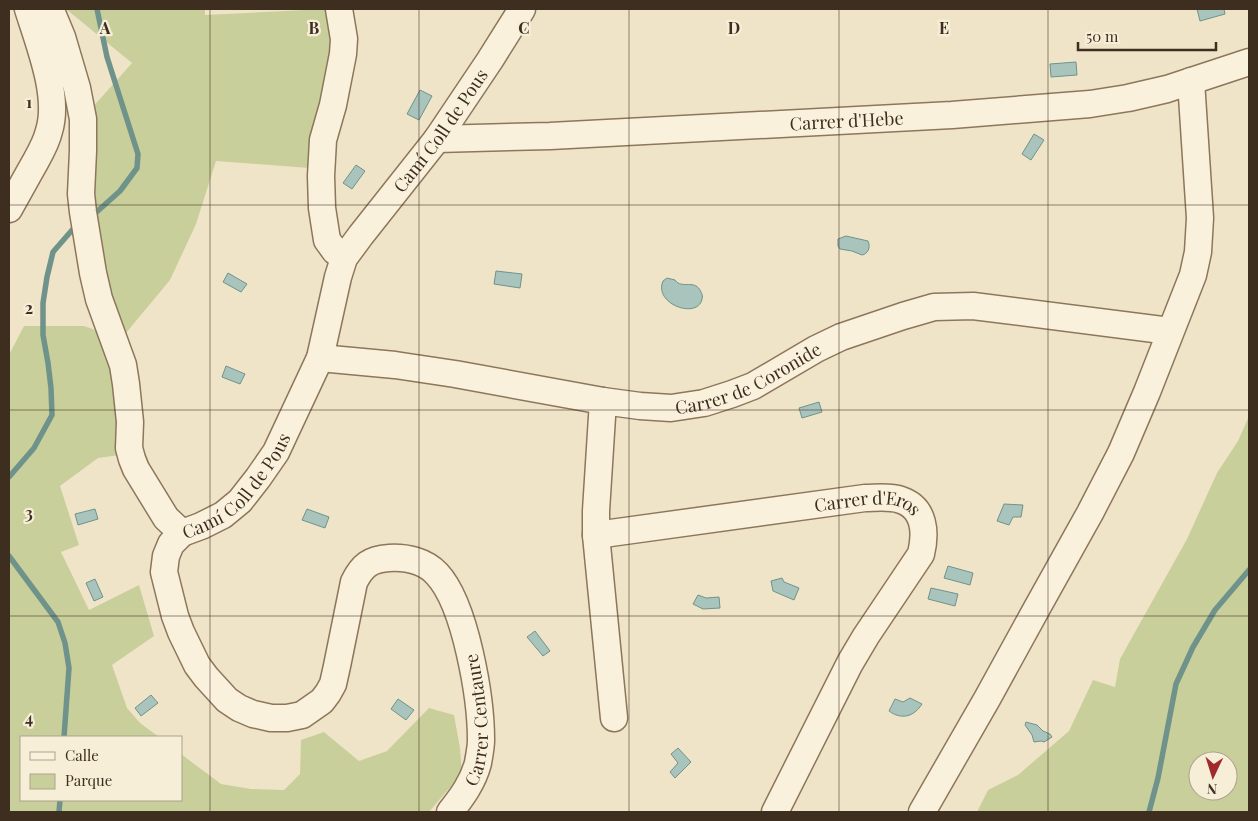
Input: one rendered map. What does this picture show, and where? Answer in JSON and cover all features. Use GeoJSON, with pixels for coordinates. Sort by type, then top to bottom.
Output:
{"type":"FeatureCollection","features":[{"type":"Feature","properties":{"kind":"street"},"geometry":{"type":"LineString","coordinates":[[9,210],[43,147],[53,114],[50,84],[28,9]]}},
{"type":"Feature","properties":{"kind":"street","name":"Camí Coll de Pous"},"geometry":{"type":"LineString","coordinates":[[49,9],[62,37],[83,119],[81,194],[83,212],[99,299],[123,365],[130,422],[129,448],[136,469],[166,518],[182,532],[201,526],[223,515],[240,501],[276,452],[320,358],[338,276],[344,258],[437,139],[522,9]]}},
{"type":"Feature","properties":{"kind":"street"},"geometry":{"type":"LineString","coordinates":[[339,9],[344,38],[344,54],[323,140],[321,176],[322,208],[327,240],[335,251],[344,258]]}},
{"type":"Feature","properties":{"kind":"street","name":"Carrer d'Hebe"},"geometry":{"type":"LineString","coordinates":[[437,139],[550,136],[952,115],[1090,104],[1166,89],[1249,62]]}},
{"type":"Feature","properties":{"kind":"street"},"geometry":{"type":"LineString","coordinates":[[922,812],[1090,514],[1117,461],[1147,392],[1186,293],[1194,270],[1200,234],[1191,81]]}},
{"type":"Feature","properties":{"kind":"street","name":"Carrer de Coronide"},"geometry":{"type":"LineString","coordinates":[[320,358],[395,365],[603,401],[671,408],[704,403],[753,386],[816,349],[841,337],[934,307],[973,306],[1170,331]]}},
{"type":"Feature","properties":{"kind":"street"},"geometry":{"type":"LineString","coordinates":[[603,401],[596,536],[614,718]]}},
{"type":"Feature","properties":{"kind":"street","name":"Carrer d'Eros"},"geometry":{"type":"LineString","coordinates":[[596,536],[865,498],[901,500],[911,505],[916,511],[924,529],[924,542],[921,554],[858,650],[775,812]]}},
{"type":"Feature","properties":{"kind":"street","name":"Carrer Centaure"},"geometry":{"type":"LineString","coordinates":[[182,532],[171,544],[166,556],[164,572],[175,616],[190,651],[197,665],[226,700],[252,714],[271,718],[287,718],[302,715],[322,701],[328,693],[333,684],[338,666],[354,582],[359,572],[367,564],[380,558],[396,557],[420,562],[436,573],[452,595],[467,641],[479,702],[481,728],[478,764],[471,784],[450,812]]}},
{"type":"Feature","properties":{"kind":"green space"},"geometry":{"type":"Polygon","coordinates":[[[66,9],[205,9],[205,15],[325,9],[331,35],[329,62],[309,168],[216,161],[196,224],[170,280],[126,333],[114,306],[100,253],[91,196],[91,109],[132,63],[66,9]]]}},
{"type":"Feature","properties":{"kind":"green space"},"geometry":{"type":"Polygon","coordinates":[[[24,326],[84,326],[98,331],[114,380],[120,455],[98,458],[60,486],[79,545],[61,552],[89,610],[139,585],[154,636],[112,665],[127,708],[140,723],[158,736],[20,736],[20,801],[182,801],[182,755],[221,784],[251,789],[284,790],[300,774],[301,740],[324,732],[359,761],[387,751],[429,708],[454,715],[462,773],[429,812],[9,812],[9,355],[24,326]]]}},
{"type":"Feature","properties":{"kind":"green space"},"geometry":{"type":"Polygon","coordinates":[[[1249,416],[1249,812],[977,812],[988,790],[1018,775],[1069,731],[1093,680],[1115,687],[1120,659],[1187,539],[1217,473],[1238,441],[1249,416]]]}},
{"type":"Feature","properties":{"kind":"water"},"geometry":{"type":"Polygon","coordinates":[[[1197,9],[1224,9],[1225,14],[1200,21],[1197,9]]]}},
{"type":"Feature","properties":{"kind":"water"},"geometry":{"type":"Polygon","coordinates":[[[1076,62],[1077,75],[1051,77],[1050,64],[1076,62]]]}},
{"type":"Feature","properties":{"kind":"water"},"geometry":{"type":"Polygon","coordinates":[[[420,90],[432,96],[419,120],[407,114],[420,90]]]}},
{"type":"Feature","properties":{"kind":"water"},"geometry":{"type":"Polygon","coordinates":[[[1034,134],[1044,140],[1031,160],[1022,154],[1034,134]]]}},
{"type":"Feature","properties":{"kind":"water"},"geometry":{"type":"Polygon","coordinates":[[[356,165],[365,171],[352,189],[343,183],[356,165]]]}},
{"type":"Feature","properties":{"kind":"water"},"geometry":{"type":"Polygon","coordinates":[[[846,236],[868,241],[869,248],[867,252],[862,255],[840,249],[838,239],[846,236]]]}},
{"type":"Feature","properties":{"kind":"water"},"geometry":{"type":"Polygon","coordinates":[[[496,271],[522,274],[520,288],[494,284],[496,271]]]}},
{"type":"Feature","properties":{"kind":"water"},"geometry":{"type":"Polygon","coordinates":[[[228,273],[247,284],[241,292],[223,282],[228,273]]]}},
{"type":"Feature","properties":{"kind":"water"},"geometry":{"type":"Polygon","coordinates":[[[667,278],[698,288],[702,294],[699,305],[685,309],[670,302],[664,296],[662,289],[663,281],[667,278]]]}},
{"type":"Feature","properties":{"kind":"water"},"geometry":{"type":"Polygon","coordinates":[[[226,366],[245,374],[240,384],[222,377],[226,366]]]}},
{"type":"Feature","properties":{"kind":"water"},"geometry":{"type":"Polygon","coordinates":[[[819,402],[822,412],[802,418],[799,408],[819,402]]]}},
{"type":"Feature","properties":{"kind":"water"},"geometry":{"type":"Polygon","coordinates":[[[1004,504],[1023,505],[1021,517],[1013,517],[1009,525],[997,521],[1004,504]]]}},
{"type":"Feature","properties":{"kind":"water"},"geometry":{"type":"Polygon","coordinates":[[[95,509],[98,519],[78,525],[75,514],[95,509]]]}},
{"type":"Feature","properties":{"kind":"water"},"geometry":{"type":"Polygon","coordinates":[[[307,509],[329,517],[325,528],[302,520],[307,509]]]}},
{"type":"Feature","properties":{"kind":"water"},"geometry":{"type":"Polygon","coordinates":[[[948,566],[973,573],[970,585],[944,578],[948,566]]]}},
{"type":"Feature","properties":{"kind":"water"},"geometry":{"type":"Polygon","coordinates":[[[782,578],[784,582],[799,588],[794,600],[773,591],[771,581],[782,578]]]}},
{"type":"Feature","properties":{"kind":"water"},"geometry":{"type":"Polygon","coordinates":[[[95,579],[103,597],[94,601],[86,583],[95,579]]]}},
{"type":"Feature","properties":{"kind":"water"},"geometry":{"type":"Polygon","coordinates":[[[931,588],[958,594],[955,606],[928,599],[931,588]]]}},
{"type":"Feature","properties":{"kind":"water"},"geometry":{"type":"Polygon","coordinates":[[[698,595],[706,598],[719,597],[720,608],[703,609],[693,604],[698,595]]]}},
{"type":"Feature","properties":{"kind":"water"},"geometry":{"type":"Polygon","coordinates":[[[535,631],[550,651],[543,656],[527,637],[535,631]]]}},
{"type":"Feature","properties":{"kind":"water"},"geometry":{"type":"Polygon","coordinates":[[[151,695],[158,703],[141,716],[135,708],[151,695]]]}},
{"type":"Feature","properties":{"kind":"water"},"geometry":{"type":"Polygon","coordinates":[[[910,698],[922,704],[915,712],[907,716],[898,716],[889,711],[895,699],[903,702],[910,698]]]}},
{"type":"Feature","properties":{"kind":"water"},"geometry":{"type":"Polygon","coordinates":[[[398,699],[414,710],[406,720],[391,709],[398,699]]]}},
{"type":"Feature","properties":{"kind":"water"},"geometry":{"type":"Polygon","coordinates":[[[1026,722],[1037,725],[1052,737],[1044,742],[1034,742],[1032,735],[1025,725],[1026,722]]]}},
{"type":"Feature","properties":{"kind":"water"},"geometry":{"type":"Polygon","coordinates":[[[678,748],[691,762],[675,778],[670,772],[678,763],[671,754],[678,748]]]}},
{"type":"Feature","properties":{"kind":"waterway"},"geometry":{"type":"LineString","coordinates":[[91,217],[120,191],[137,168],[138,154],[107,57],[97,9]]}},
{"type":"Feature","properties":{"kind":"waterway"},"geometry":{"type":"LineString","coordinates":[[9,477],[34,448],[52,415],[51,388],[43,335],[43,303],[53,252],[73,229]]}},
{"type":"Feature","properties":{"kind":"waterway"},"geometry":{"type":"LineString","coordinates":[[9,556],[58,622],[65,643],[69,668],[64,736]]}},
{"type":"Feature","properties":{"kind":"waterway"},"geometry":{"type":"LineString","coordinates":[[1149,812],[1158,778],[1176,684],[1193,647],[1215,610],[1249,570]]}},
{"type":"Feature","properties":{"kind":"waterway"},"geometry":{"type":"LineString","coordinates":[[59,812],[60,801]]}}]}
